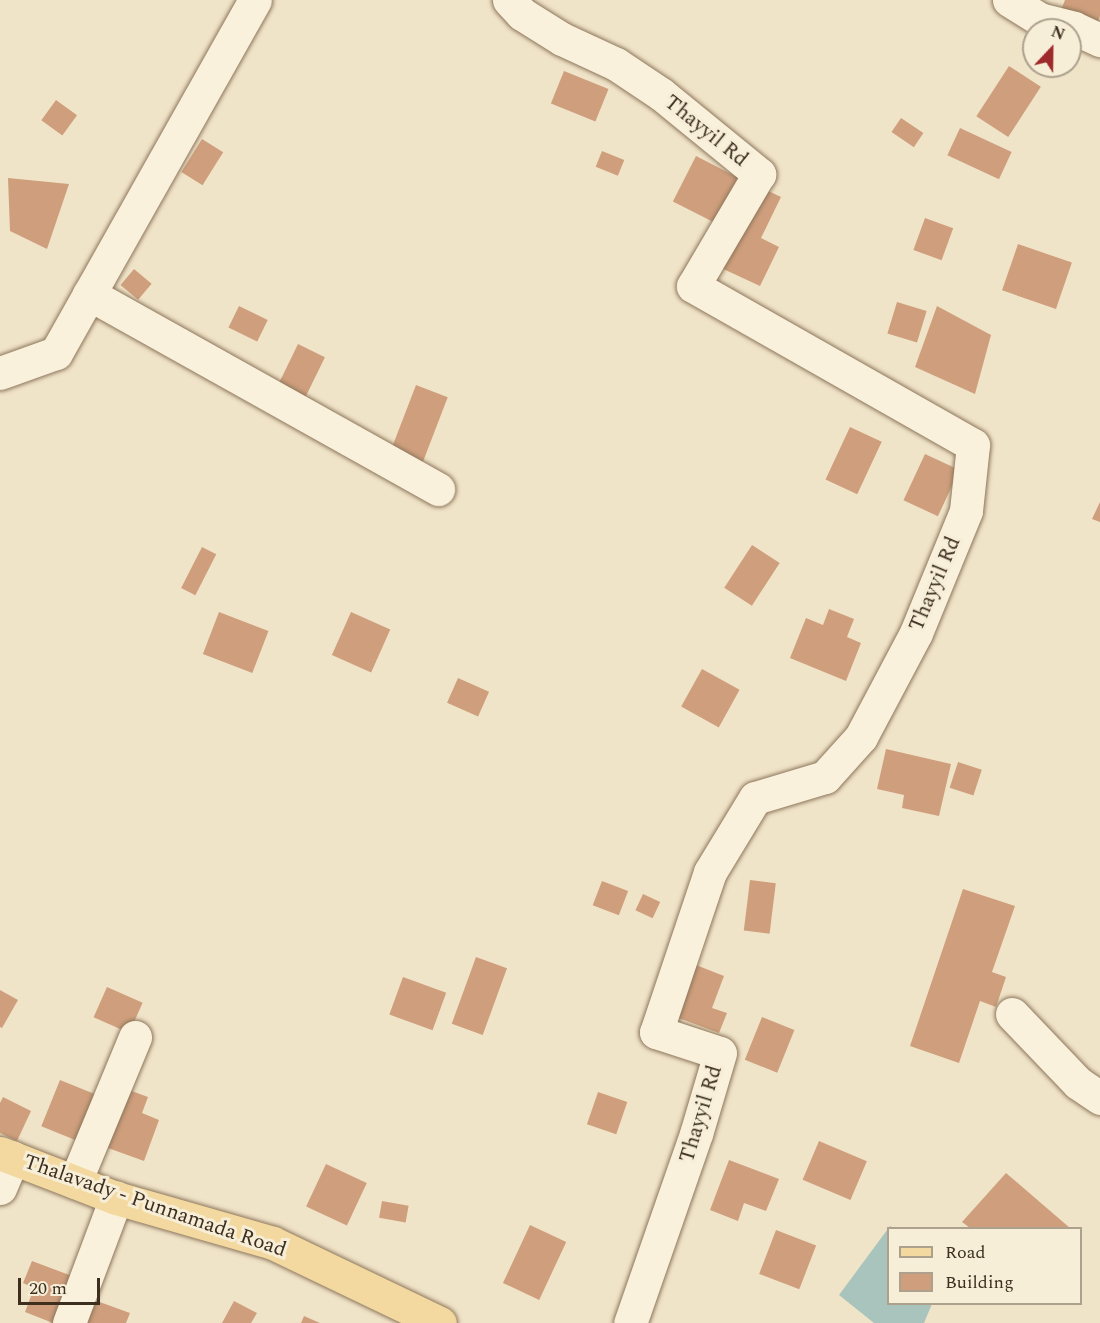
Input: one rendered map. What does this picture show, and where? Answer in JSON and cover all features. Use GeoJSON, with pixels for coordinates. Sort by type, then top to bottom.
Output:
{"type":"FeatureCollection","features":[{"type":"Feature","properties":{"kind":"main road","name":"Thalavady - Punnamada Road"},"geometry":{"type":"LineString","coordinates":[[6,1155],[116,1198],[273,1243],[440,1323]]}},
{"type":"Feature","properties":{"kind":"street"},"geometry":{"type":"LineString","coordinates":[[0,373],[56,353],[255,0]]}},
{"type":"Feature","properties":{"kind":"street","name":"Thayyil Rd"},"geometry":{"type":"LineString","coordinates":[[508,0],[522,14],[562,39],[616,64],[661,94],[759,174],[693,286],[973,445],[966,511],[916,633],[861,737],[825,777],[755,798],[710,872],[656,1032],[720,1053],[696,1134],[630,1323]]}},
{"type":"Feature","properties":{"kind":"street"},"geometry":{"type":"LineString","coordinates":[[1009,0],[1039,19],[1074,28],[1100,40]]}},
{"type":"Feature","properties":{"kind":"street"},"geometry":{"type":"LineString","coordinates":[[89,294],[438,489]]}},
{"type":"Feature","properties":{"kind":"street"},"geometry":{"type":"LineString","coordinates":[[1012,1014],[1078,1083],[1100,1098]]}},
{"type":"Feature","properties":{"kind":"street"},"geometry":{"type":"LineString","coordinates":[[75,1182],[135,1037]]}},
{"type":"Feature","properties":{"kind":"street"},"geometry":{"type":"LineString","coordinates":[[0,1188],[6,1155]]}},
{"type":"Feature","properties":{"kind":"street"},"geometry":{"type":"LineString","coordinates":[[69,1323],[116,1198]]}},
{"type":"Feature","properties":{"kind":"water"},"geometry":{"type":"Polygon","coordinates":[[[887,1230],[887,1305],[932,1305],[924,1323],[874,1323],[839,1295],[887,1230]]]}},
{"type":"Feature","properties":{"kind":"building"},"geometry":{"type":"Polygon","coordinates":[[[1065,0],[1100,0],[1100,16],[1096,26],[1061,10],[1065,0]]]}},
{"type":"Feature","properties":{"kind":"building"},"geometry":{"type":"Polygon","coordinates":[[[1009,66],[1022,74],[1022,78],[1027,78],[1041,87],[1008,137],[976,116],[1009,66]]]}},
{"type":"Feature","properties":{"kind":"building"},"geometry":{"type":"Polygon","coordinates":[[[564,71],[609,89],[595,121],[551,103],[564,71]]]}},
{"type":"Feature","properties":{"kind":"building"},"geometry":{"type":"Polygon","coordinates":[[[56,100],[77,115],[62,136],[41,120],[56,100]]]}},
{"type":"Feature","properties":{"kind":"building"},"geometry":{"type":"Polygon","coordinates":[[[901,118],[923,133],[914,147],[891,132],[901,118]]]}},
{"type":"Feature","properties":{"kind":"building"},"geometry":{"type":"Polygon","coordinates":[[[960,128],[1012,152],[999,179],[947,155],[960,128]]]}},
{"type":"Feature","properties":{"kind":"building"},"geometry":{"type":"Polygon","coordinates":[[[202,139],[223,152],[203,185],[181,172],[202,139]]]}},
{"type":"Feature","properties":{"kind":"building"},"geometry":{"type":"Polygon","coordinates":[[[602,151],[624,160],[618,176],[596,167],[602,151]]]}},
{"type":"Feature","properties":{"kind":"building"},"geometry":{"type":"Polygon","coordinates":[[[696,156],[741,179],[718,225],[673,201],[696,156]]]}},
{"type":"Feature","properties":{"kind":"building"},"geometry":{"type":"Polygon","coordinates":[[[8,178],[69,184],[47,249],[10,231],[8,178]]]}},
{"type":"Feature","properties":{"kind":"building"},"geometry":{"type":"Polygon","coordinates":[[[758,186],[781,197],[761,238],[779,247],[760,286],[719,267],[758,186]]]}},
{"type":"Feature","properties":{"kind":"building"},"geometry":{"type":"Polygon","coordinates":[[[925,218],[953,228],[942,260],[913,250],[925,218]]]}},
{"type":"Feature","properties":{"kind":"building"},"geometry":{"type":"Polygon","coordinates":[[[1018,244],[1072,263],[1056,309],[1002,290],[1018,244]]]}},
{"type":"Feature","properties":{"kind":"building"},"geometry":{"type":"Polygon","coordinates":[[[134,269],[152,284],[138,300],[121,285],[134,269]]]}},
{"type":"Feature","properties":{"kind":"building"},"geometry":{"type":"Polygon","coordinates":[[[897,302],[927,311],[917,343],[887,334],[897,302]]]}},
{"type":"Feature","properties":{"kind":"building"},"geometry":{"type":"Polygon","coordinates":[[[239,306],[268,320],[257,342],[228,328],[239,306]]]}},
{"type":"Feature","properties":{"kind":"building"},"geometry":{"type":"Polygon","coordinates":[[[937,306],[991,335],[975,394],[915,367],[937,306]]]}},
{"type":"Feature","properties":{"kind":"building"},"geometry":{"type":"Polygon","coordinates":[[[298,344],[325,357],[305,398],[278,384],[298,344]]]}},
{"type":"Feature","properties":{"kind":"building"},"geometry":{"type":"Polygon","coordinates":[[[416,385],[448,397],[421,466],[389,454],[416,385]]]}},
{"type":"Feature","properties":{"kind":"building"},"geometry":{"type":"Polygon","coordinates":[[[850,427],[882,442],[857,494],[825,480],[850,427]]]}},
{"type":"Feature","properties":{"kind":"building"},"geometry":{"type":"Polygon","coordinates":[[[925,454],[959,470],[938,516],[903,500],[925,454]]]}},
{"type":"Feature","properties":{"kind":"building"},"geometry":{"type":"Polygon","coordinates":[[[1100,502],[1100,522],[1092,519],[1100,502]]]}},
{"type":"Feature","properties":{"kind":"building"},"geometry":{"type":"Polygon","coordinates":[[[752,545],[780,563],[752,606],[724,588],[752,545]]]}},
{"type":"Feature","properties":{"kind":"building"},"geometry":{"type":"Polygon","coordinates":[[[202,547],[216,554],[195,595],[181,588],[202,547]]]}},
{"type":"Feature","properties":{"kind":"building"},"geometry":{"type":"Polygon","coordinates":[[[829,609],[854,619],[847,637],[861,643],[846,681],[790,658],[806,618],[823,625],[829,609]]]}},
{"type":"Feature","properties":{"kind":"building"},"geometry":{"type":"Polygon","coordinates":[[[219,612],[268,631],[252,673],[203,654],[219,612]]]}},
{"type":"Feature","properties":{"kind":"building"},"geometry":{"type":"Polygon","coordinates":[[[351,612],[390,629],[371,672],[332,655],[351,612]]]}},
{"type":"Feature","properties":{"kind":"building"},"geometry":{"type":"Polygon","coordinates":[[[702,669],[740,690],[719,727],[681,707],[702,669]]]}},
{"type":"Feature","properties":{"kind":"building"},"geometry":{"type":"Polygon","coordinates":[[[458,678],[489,692],[478,716],[447,703],[458,678]]]}},
{"type":"Feature","properties":{"kind":"building"},"geometry":{"type":"Polygon","coordinates":[[[886,749],[951,764],[939,816],[902,808],[904,795],[877,789],[886,749]]]}},
{"type":"Feature","properties":{"kind":"building"},"geometry":{"type":"Polygon","coordinates":[[[958,762],[982,770],[973,795],[950,788],[958,762]]]}},
{"type":"Feature","properties":{"kind":"building"},"geometry":{"type":"Polygon","coordinates":[[[750,880],[776,883],[770,934],[744,931],[750,880]]]}},
{"type":"Feature","properties":{"kind":"building"},"geometry":{"type":"Polygon","coordinates":[[[602,881],[628,891],[619,915],[593,905],[602,881]]]}},
{"type":"Feature","properties":{"kind":"building"},"geometry":{"type":"Polygon","coordinates":[[[963,889],[1015,906],[992,972],[1006,977],[996,1007],[980,1001],[959,1063],[910,1046],[963,889]]]}},
{"type":"Feature","properties":{"kind":"building"},"geometry":{"type":"Polygon","coordinates":[[[643,894],[660,902],[653,918],[635,910],[643,894]]]}},
{"type":"Feature","properties":{"kind":"building"},"geometry":{"type":"Polygon","coordinates":[[[476,957],[507,968],[483,1035],[452,1024],[476,957]]]}},
{"type":"Feature","properties":{"kind":"building"},"geometry":{"type":"Polygon","coordinates":[[[696,965],[724,976],[712,1008],[727,1013],[719,1033],[676,1017],[696,965]]]}},
{"type":"Feature","properties":{"kind":"building"},"geometry":{"type":"Polygon","coordinates":[[[403,977],[446,993],[433,1030],[389,1015],[403,977]]]}},
{"type":"Feature","properties":{"kind":"building"},"geometry":{"type":"Polygon","coordinates":[[[107,987],[143,1003],[129,1033],[94,1017],[107,987]]]}},
{"type":"Feature","properties":{"kind":"building"},"geometry":{"type":"Polygon","coordinates":[[[0,990],[18,1000],[2,1028],[0,1027],[0,990]]]}},
{"type":"Feature","properties":{"kind":"building"},"geometry":{"type":"Polygon","coordinates":[[[762,1017],[794,1030],[777,1073],[745,1060],[762,1017]]]}},
{"type":"Feature","properties":{"kind":"building"},"geometry":{"type":"Polygon","coordinates":[[[60,1080],[95,1094],[77,1141],[41,1126],[60,1080]]]}},
{"type":"Feature","properties":{"kind":"building"},"geometry":{"type":"Polygon","coordinates":[[[129,1090],[148,1097],[142,1113],[159,1120],[144,1161],[108,1148],[129,1090]]]}},
{"type":"Feature","properties":{"kind":"building"},"geometry":{"type":"Polygon","coordinates":[[[598,1092],[627,1102],[616,1134],[587,1124],[598,1092]]]}},
{"type":"Feature","properties":{"kind":"building"},"geometry":{"type":"Polygon","coordinates":[[[3,1097],[31,1111],[17,1141],[0,1133],[0,1103],[3,1097]]]}},
{"type":"Feature","properties":{"kind":"building"},"geometry":{"type":"Polygon","coordinates":[[[819,1141],[867,1161],[850,1200],[803,1180],[819,1141]]]}},
{"type":"Feature","properties":{"kind":"building"},"geometry":{"type":"Polygon","coordinates":[[[729,1160],[779,1179],[766,1211],[744,1203],[738,1221],[710,1210],[729,1160]]]}},
{"type":"Feature","properties":{"kind":"building"},"geometry":{"type":"Polygon","coordinates":[[[326,1164],[367,1183],[347,1226],[306,1207],[326,1164]]]}},
{"type":"Feature","properties":{"kind":"building"},"geometry":{"type":"Polygon","coordinates":[[[1006,1173],[1069,1227],[969,1227],[962,1222],[1006,1173]]]}},
{"type":"Feature","properties":{"kind":"building"},"geometry":{"type":"Polygon","coordinates":[[[382,1201],[409,1206],[406,1222],[379,1218],[382,1201]]]}},
{"type":"Feature","properties":{"kind":"building"},"geometry":{"type":"Polygon","coordinates":[[[530,1225],[566,1242],[539,1300],[503,1283],[530,1225]]]}},
{"type":"Feature","properties":{"kind":"building"},"geometry":{"type":"Polygon","coordinates":[[[776,1230],[816,1245],[799,1289],[759,1274],[776,1230]]]}},
{"type":"Feature","properties":{"kind":"building"},"geometry":{"type":"Polygon","coordinates":[[[32,1261],[80,1279],[53,1323],[25,1312],[34,1288],[23,1283],[32,1261]]]}},
{"type":"Feature","properties":{"kind":"building"},"geometry":{"type":"Polygon","coordinates":[[[86,1297],[130,1313],[126,1323],[76,1323],[86,1297]]]}},
{"type":"Feature","properties":{"kind":"building"},"geometry":{"type":"Polygon","coordinates":[[[234,1301],[257,1313],[251,1323],[222,1323],[234,1301]]]}},
{"type":"Feature","properties":{"kind":"building"},"geometry":{"type":"Polygon","coordinates":[[[304,1316],[320,1323],[301,1323],[304,1316]]]}}]}
